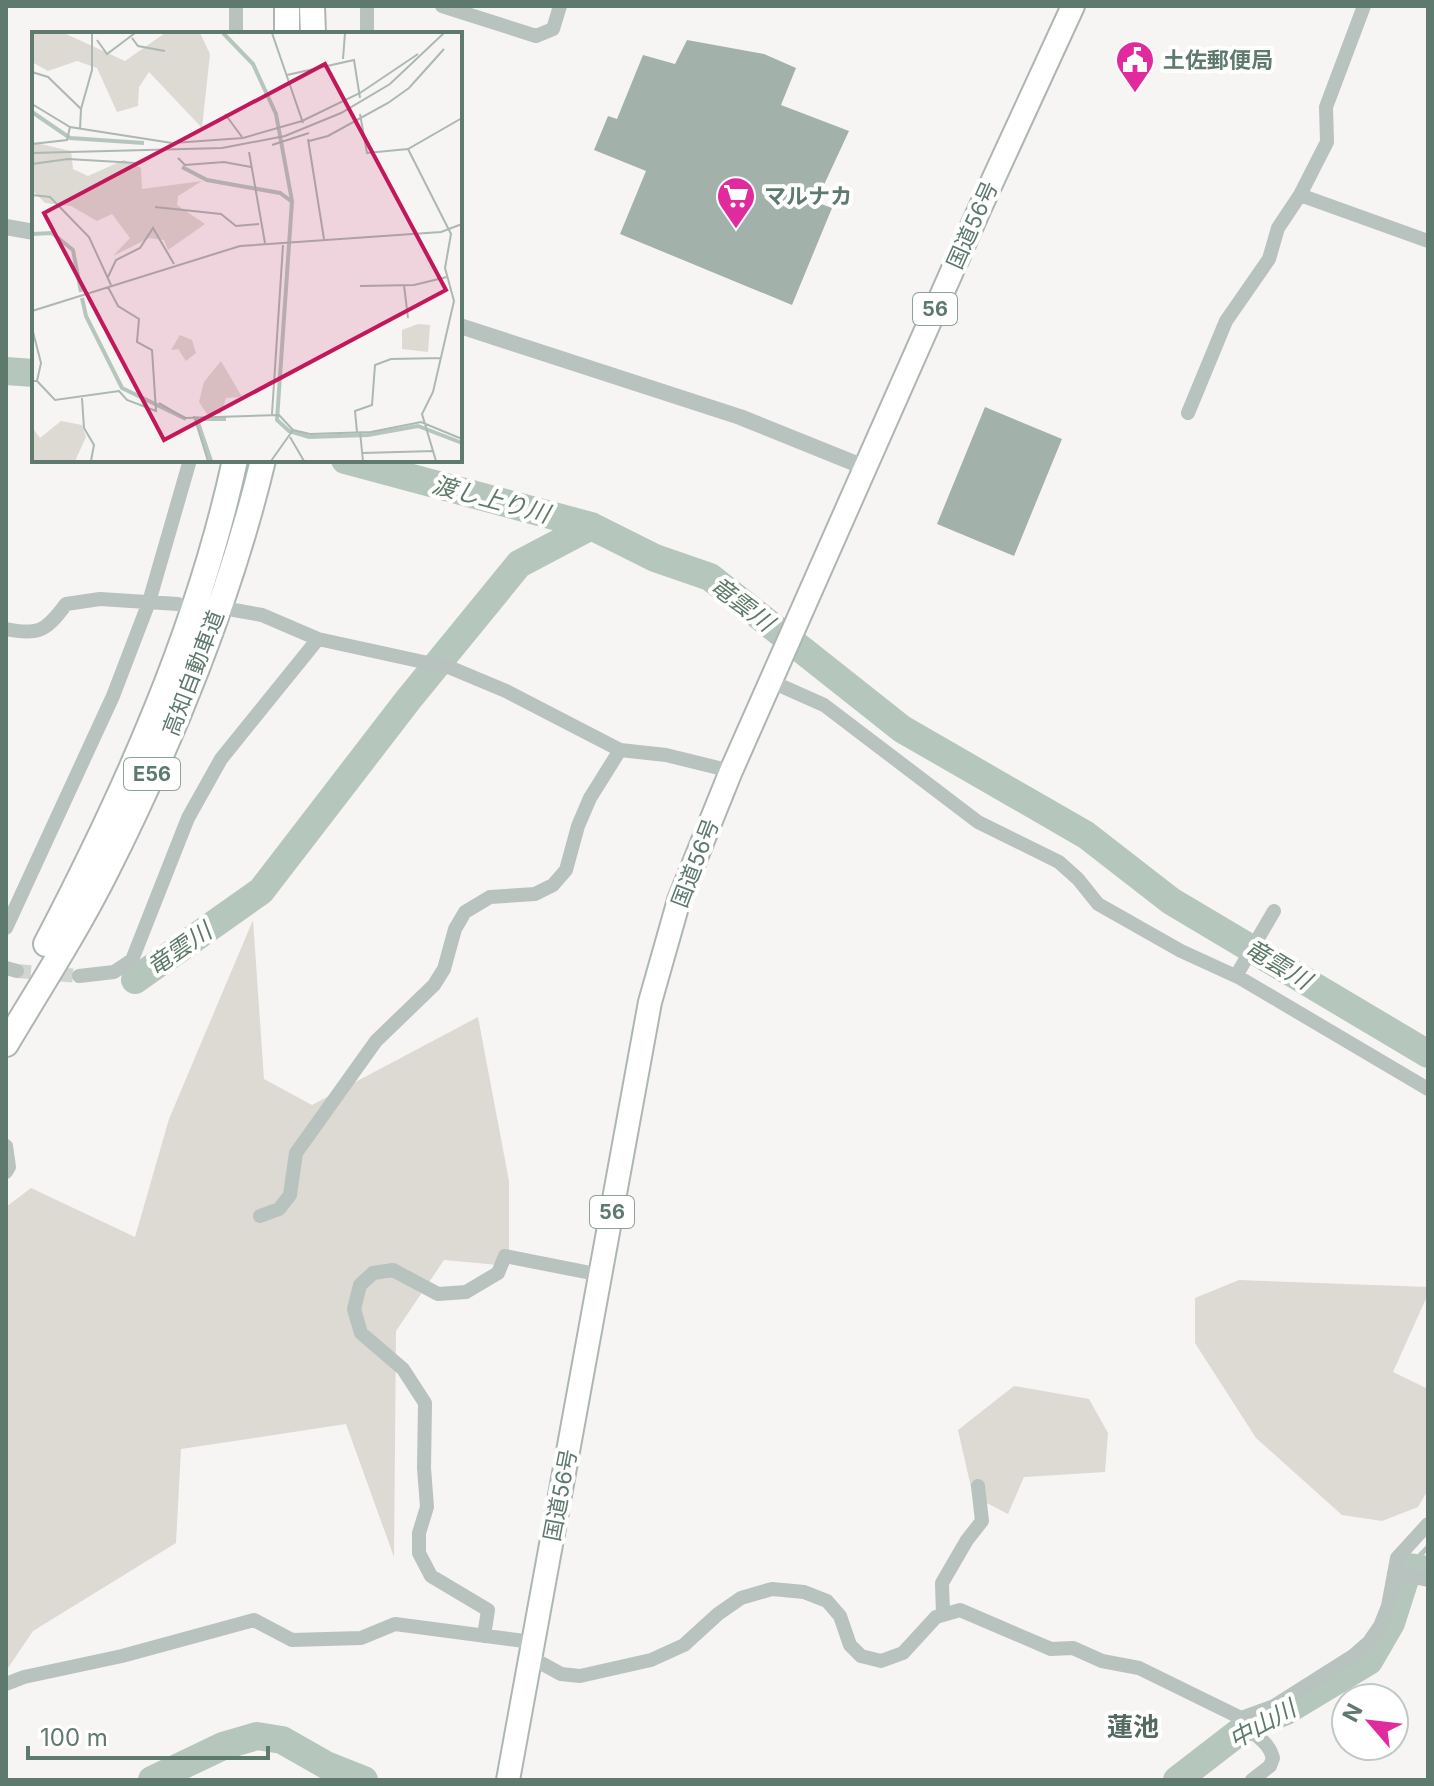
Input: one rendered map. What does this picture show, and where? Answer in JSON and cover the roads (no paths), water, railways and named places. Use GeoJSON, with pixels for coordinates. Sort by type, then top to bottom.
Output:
{"type":"FeatureCollection","features":[{"type":"Feature","properties":{"kind":"highway"},"geometry":{"type":"LineString","coordinates":[[287,6],[287,32]]}},
{"type":"Feature","properties":{"kind":"highway"},"geometry":{"type":"LineString","coordinates":[[312,6],[313,32]]}},
{"type":"Feature","properties":{"kind":"highway","name":"国道56号"},"geometry":{"type":"LineString","coordinates":[[508,1780],[650,1002],[679,900],[731,771],[864,467],[1073,6]]}},
{"type":"Feature","properties":{"kind":"highway","name":"高知自動車道"},"geometry":{"type":"LineString","coordinates":[[6,1044],[106,872],[168,740],[222,595],[262,462]]}},
{"type":"Feature","properties":{"kind":"highway","name":"高知自動車道"},"geometry":{"type":"LineString","coordinates":[[6,1022],[90,861],[147,734],[201,587],[234,467]]}},
{"type":"Feature","properties":{"kind":"street"},"geometry":{"type":"LineString","coordinates":[[236,6],[236,32]]}},
{"type":"Feature","properties":{"kind":"street"},"geometry":{"type":"LineString","coordinates":[[367,6],[367,32]]}},
{"type":"Feature","properties":{"kind":"street"},"geometry":{"type":"LineString","coordinates":[[442,6],[536,36],[553,29],[560,6]]}},
{"type":"Feature","properties":{"kind":"street"},"geometry":{"type":"LineString","coordinates":[[1188,413],[1226,321],[1269,259],[1278,228],[1300,195],[1327,142],[1326,107],[1364,6]]}},
{"type":"Feature","properties":{"kind":"street"},"geometry":{"type":"LineString","coordinates":[[1300,195],[1428,241]]}},
{"type":"Feature","properties":{"kind":"street"},"geometry":{"type":"LineString","coordinates":[[6,227],[32,232]]}},
{"type":"Feature","properties":{"kind":"street"},"geometry":{"type":"LineString","coordinates":[[462,327],[740,417],[864,467]]}},
{"type":"Feature","properties":{"kind":"street"},"geometry":{"type":"LineString","coordinates":[[6,928],[107,710],[149,602],[189,462]]}},
{"type":"Feature","properties":{"kind":"street"},"geometry":{"type":"LineString","coordinates":[[6,629],[26,633],[50,625],[66,604],[100,599],[178,604]]}},
{"type":"Feature","properties":{"kind":"street"},"geometry":{"type":"LineString","coordinates":[[234,610],[262,615],[318,639],[451,668],[506,691],[620,750],[666,755],[731,771]]}},
{"type":"Feature","properties":{"kind":"street"},"geometry":{"type":"LineString","coordinates":[[79,976],[114,972],[132,960],[188,818],[221,759],[318,639]]}},
{"type":"Feature","properties":{"kind":"street"},"geometry":{"type":"LineString","coordinates":[[774,672],[824,705],[978,822],[1059,862],[1098,904],[1181,951],[1236,976],[1428,1089]]}},
{"type":"Feature","properties":{"kind":"street"},"geometry":{"type":"LineString","coordinates":[[260,1216],[279,1209],[290,1195],[296,1153],[376,1041],[434,985],[444,969],[455,929],[465,912],[490,897],[535,894],[553,885],[566,870],[578,826],[590,798],[620,750]]}},
{"type":"Feature","properties":{"kind":"street"},"geometry":{"type":"LineString","coordinates":[[1236,976],[1274,911]]}},
{"type":"Feature","properties":{"kind":"street"},"geometry":{"type":"LineString","coordinates":[[6,1146],[9,1167],[6,1172]]}},
{"type":"Feature","properties":{"kind":"street"},"geometry":{"type":"LineString","coordinates":[[484,1636],[488,1610],[431,1576],[419,1553],[419,1533],[427,1507],[425,1403],[403,1369],[361,1333],[354,1309],[360,1285],[373,1273],[393,1270],[438,1294],[466,1292],[498,1273],[505,1256],[601,1275]]}},
{"type":"Feature","properties":{"kind":"street"},"geometry":{"type":"LineString","coordinates":[[943,1615],[942,1583],[982,1521],[978,1486]]}},
{"type":"Feature","properties":{"kind":"street"},"geometry":{"type":"LineString","coordinates":[[1241,1718],[1274,1706],[1353,1656],[1369,1642],[1388,1606],[1401,1551],[1428,1524]]}},
{"type":"Feature","properties":{"kind":"street"},"geometry":{"type":"LineString","coordinates":[[1394,1573],[1428,1580]]}},
{"type":"Feature","properties":{"kind":"street"},"geometry":{"type":"LineString","coordinates":[[6,1684],[254,1620],[292,1640],[361,1638],[395,1624],[484,1636],[531,1650],[561,1674],[580,1676],[651,1660],[684,1645],[741,1598],[772,1589],[804,1592],[827,1601],[840,1616],[850,1645],[861,1656],[881,1661],[903,1653],[936,1617],[960,1610],[1051,1649],[1073,1648],[1102,1661],[1139,1668],[1241,1718],[1249,1731],[1268,1744],[1273,1758],[1270,1766],[1252,1780]]}},
{"type":"Feature","properties":{"kind":"waterway","name":"渡し上り川"},"geometry":{"type":"LineString","coordinates":[[6,371],[32,373]]}},
{"type":"Feature","properties":{"kind":"waterway","name":"竜雲川"},"geometry":{"type":"LineString","coordinates":[[352,462],[591,526],[655,558],[710,577],[902,729],[1086,835],[1171,901],[1428,1054]]}},
{"type":"Feature","properties":{"kind":"waterway","name":"竜雲川"},"geometry":{"type":"LineString","coordinates":[[135,980],[261,891],[408,700],[519,564],[591,526]]}},
{"type":"Feature","properties":{"kind":"waterway"},"geometry":{"type":"LineString","coordinates":[[1409,1567],[1428,1547]]}},
{"type":"Feature","properties":{"kind":"waterway","name":"中山川"},"geometry":{"type":"LineString","coordinates":[[1177,1780],[1243,1729],[1286,1711],[1369,1661],[1391,1623],[1409,1567],[1428,1570]]}},
{"type":"Feature","properties":{"kind":"waterway","name":"中山川"},"geometry":{"type":"LineString","coordinates":[[152,1780],[223,1746],[257,1736],[282,1740],[326,1765],[364,1780]]}},
{"type":"Feature","properties":{"kind":"tunnel"},"geometry":{"type":"LineString","coordinates":[[17,971],[79,976]]}},
{"type":"Feature","properties":{"kind":"place","name":"土佐郵便局"},"geometry":{"type":"Point","coordinates":[1135,94]}},
{"type":"Feature","properties":{"kind":"place","name":"マルナカ"},"geometry":{"type":"Point","coordinates":[736,230]}},
{"type":"Feature","properties":{"kind":"district","name":"蓮池"},"geometry":{"type":"Point","coordinates":[1133,1726]}}]}
